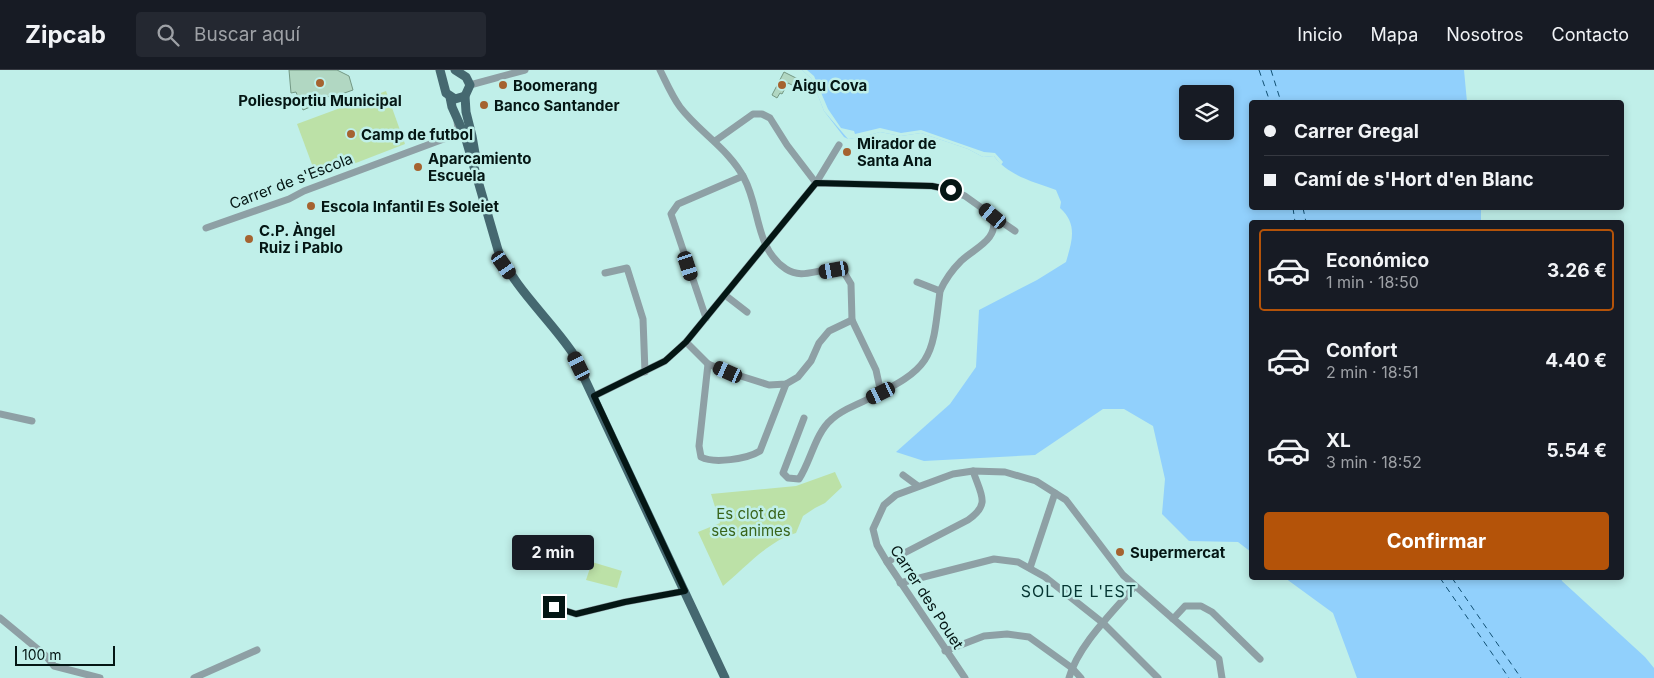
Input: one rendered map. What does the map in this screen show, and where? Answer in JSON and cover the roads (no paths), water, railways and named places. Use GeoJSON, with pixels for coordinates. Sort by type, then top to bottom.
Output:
{"type":"FeatureCollection","features":[{"type":"Feature","properties":{"kind":"main road"},"geometry":{"type":"LineString","coordinates":[[480,189],[472,136],[466,112],[465,96],[470,85],[460,71],[448,72],[442,74],[444,91],[450,97],[465,136],[480,189],[498,250],[504,265],[556,329],[572,352],[725,678]]}},
{"type":"Feature","properties":{"kind":"main road"},"geometry":{"type":"LineString","coordinates":[[450,97],[459,99],[465,96]]}},
{"type":"Feature","properties":{"kind":"street"},"geometry":{"type":"LineString","coordinates":[[470,85],[525,70]]}},
{"type":"Feature","properties":{"kind":"street"},"geometry":{"type":"LineString","coordinates":[[660,70],[680,107],[715,141],[743,176],[754,198],[764,245],[787,270],[805,275],[834,270],[845,274],[851,284],[852,320],[876,370],[881,393]]}},
{"type":"Feature","properties":{"kind":"street"},"geometry":{"type":"LineString","coordinates":[[715,141],[753,114],[762,114],[770,118],[787,145],[816,183]]}},
{"type":"Feature","properties":{"kind":"street","name":"Carrer de s'Escola"},"geometry":{"type":"LineString","coordinates":[[206,228],[290,199],[304,191],[449,137],[458,129],[457,118]]}},
{"type":"Feature","properties":{"kind":"street"},"geometry":{"type":"LineString","coordinates":[[594,396],[665,361],[686,342],[816,183],[839,145]]}},
{"type":"Feature","properties":{"kind":"street"},"geometry":{"type":"LineString","coordinates":[[706,318],[671,214],[678,204],[743,176]]}},
{"type":"Feature","properties":{"kind":"street"},"geometry":{"type":"LineString","coordinates":[[816,183],[932,186],[951,190],[966,196],[994,219],[1016,231]]}},
{"type":"Feature","properties":{"kind":"street"},"geometry":{"type":"LineString","coordinates":[[804,418],[782,473],[788,478],[799,479],[807,466],[818,439],[830,420],[845,408],[881,393],[907,379],[926,360],[935,339],[940,291],[959,263],[990,238],[994,231],[994,219]]}},
{"type":"Feature","properties":{"kind":"street"},"geometry":{"type":"LineString","coordinates":[[605,273],[627,268],[643,319],[646,372]]}},
{"type":"Feature","properties":{"kind":"street"},"geometry":{"type":"LineString","coordinates":[[917,282],[940,291]]}},
{"type":"Feature","properties":{"kind":"street"},"geometry":{"type":"LineString","coordinates":[[724,295],[747,312]]}},
{"type":"Feature","properties":{"kind":"street"},"geometry":{"type":"LineString","coordinates":[[686,342],[708,364],[768,385],[786,384],[798,377],[810,361],[819,343],[829,331],[852,320]]}},
{"type":"Feature","properties":{"kind":"street"},"geometry":{"type":"LineString","coordinates":[[708,364],[699,446],[701,457],[708,461],[750,457],[760,451],[786,384]]}},
{"type":"Feature","properties":{"kind":"street"},"geometry":{"type":"LineString","coordinates":[[0,414],[32,421]]}},
{"type":"Feature","properties":{"kind":"street"},"geometry":{"type":"LineString","coordinates":[[887,562],[980,512],[983,504],[973,471]]}},
{"type":"Feature","properties":{"kind":"street"},"geometry":{"type":"LineString","coordinates":[[903,475],[918,486],[952,474],[973,471],[1005,472],[1036,481],[1055,493],[1066,500],[1123,575],[1219,659],[1222,678]]}},
{"type":"Feature","properties":{"kind":"street","name":"Carrer des Pouet"},"geometry":{"type":"LineString","coordinates":[[918,486],[896,495],[884,505],[874,529],[878,545],[887,562],[945,651],[965,678]]}},
{"type":"Feature","properties":{"kind":"street"},"geometry":{"type":"LineString","coordinates":[[1030,568],[1055,493]]}},
{"type":"Feature","properties":{"kind":"street"},"geometry":{"type":"LineString","coordinates":[[900,583],[994,558],[1018,562],[1045,577],[1103,623],[1158,678]]}},
{"type":"Feature","properties":{"kind":"street"},"geometry":{"type":"LineString","coordinates":[[1069,678],[1072,668],[1103,623],[1135,586]]}},
{"type":"Feature","properties":{"kind":"street"},"geometry":{"type":"LineString","coordinates":[[554,607],[576,614],[625,602],[685,591]]}},
{"type":"Feature","properties":{"kind":"street"},"geometry":{"type":"LineString","coordinates":[[1173,619],[1185,606],[1201,606],[1212,612],[1260,659]]}},
{"type":"Feature","properties":{"kind":"street"},"geometry":{"type":"LineString","coordinates":[[0,618],[46,656],[54,666],[100,678]]}},
{"type":"Feature","properties":{"kind":"street"},"geometry":{"type":"LineString","coordinates":[[945,651],[984,636],[1007,634],[1029,637],[1072,668],[1080,678]]}},
{"type":"Feature","properties":{"kind":"street"},"geometry":{"type":"LineString","coordinates":[[194,678],[257,650]]}},
{"type":"Feature","properties":{"kind":"water"},"geometry":{"type":"Polygon","coordinates":[[[802,70],[1464,70],[1467,100],[1249,100],[1249,210],[1481,210],[1481,220],[1249,220],[1249,550],[1238,542],[1189,541],[1162,514],[1165,479],[1153,426],[1124,409],[1103,409],[1035,455],[924,461],[896,452],[950,404],[976,367],[979,310],[1037,280],[1066,262],[1072,233],[1069,220],[1060,208],[1061,202],[1056,190],[1014,173],[994,156],[983,157],[968,149],[921,133],[901,136],[880,132],[848,139],[844,137],[824,111],[811,78],[802,70]]]}},
{"type":"Feature","properties":{"kind":"water"},"geometry":{"type":"Polygon","coordinates":[[[1288,580],[1562,580],[1645,657],[1654,668],[1654,678],[1357,678],[1333,613],[1288,580]]]}},
{"type":"Feature","properties":{"kind":"place","name":"Poliesportiu Municipal"},"geometry":{"type":"Point","coordinates":[320,83]}},
{"type":"Feature","properties":{"kind":"place","name":"Boomerang"},"geometry":{"type":"Point","coordinates":[503,85]}},
{"type":"Feature","properties":{"kind":"place","name":"Aigu Cova"},"geometry":{"type":"Point","coordinates":[782,85]}},
{"type":"Feature","properties":{"kind":"place","name":"Banco Santander"},"geometry":{"type":"Point","coordinates":[484,105]}},
{"type":"Feature","properties":{"kind":"place","name":"Camp de futbol"},"geometry":{"type":"Point","coordinates":[351,134]}},
{"type":"Feature","properties":{"kind":"place","name":"Mirador de Santa Ana"},"geometry":{"type":"Point","coordinates":[847,152]}},
{"type":"Feature","properties":{"kind":"place","name":"Aparcamiento Escuela"},"geometry":{"type":"Point","coordinates":[418,167]}},
{"type":"Feature","properties":{"kind":"place","name":"Escola Infantil Es Soleiet"},"geometry":{"type":"Point","coordinates":[311,206]}},
{"type":"Feature","properties":{"kind":"place","name":"C.P. Àngel Ruiz i Pablo"},"geometry":{"type":"Point","coordinates":[249,239]}},
{"type":"Feature","properties":{"kind":"place","name":"Supermercat"},"geometry":{"type":"Point","coordinates":[1120,552]}},
{"type":"Feature","properties":{"kind":"district","name":"SOL DE L'EST"},"geometry":{"type":"Point","coordinates":[1079,591]}},
{"type":"Feature","properties":{"kind":"park label","name":"Es clot de ses animes"},"geometry":{"type":"Point","coordinates":[751,522]}}]}
